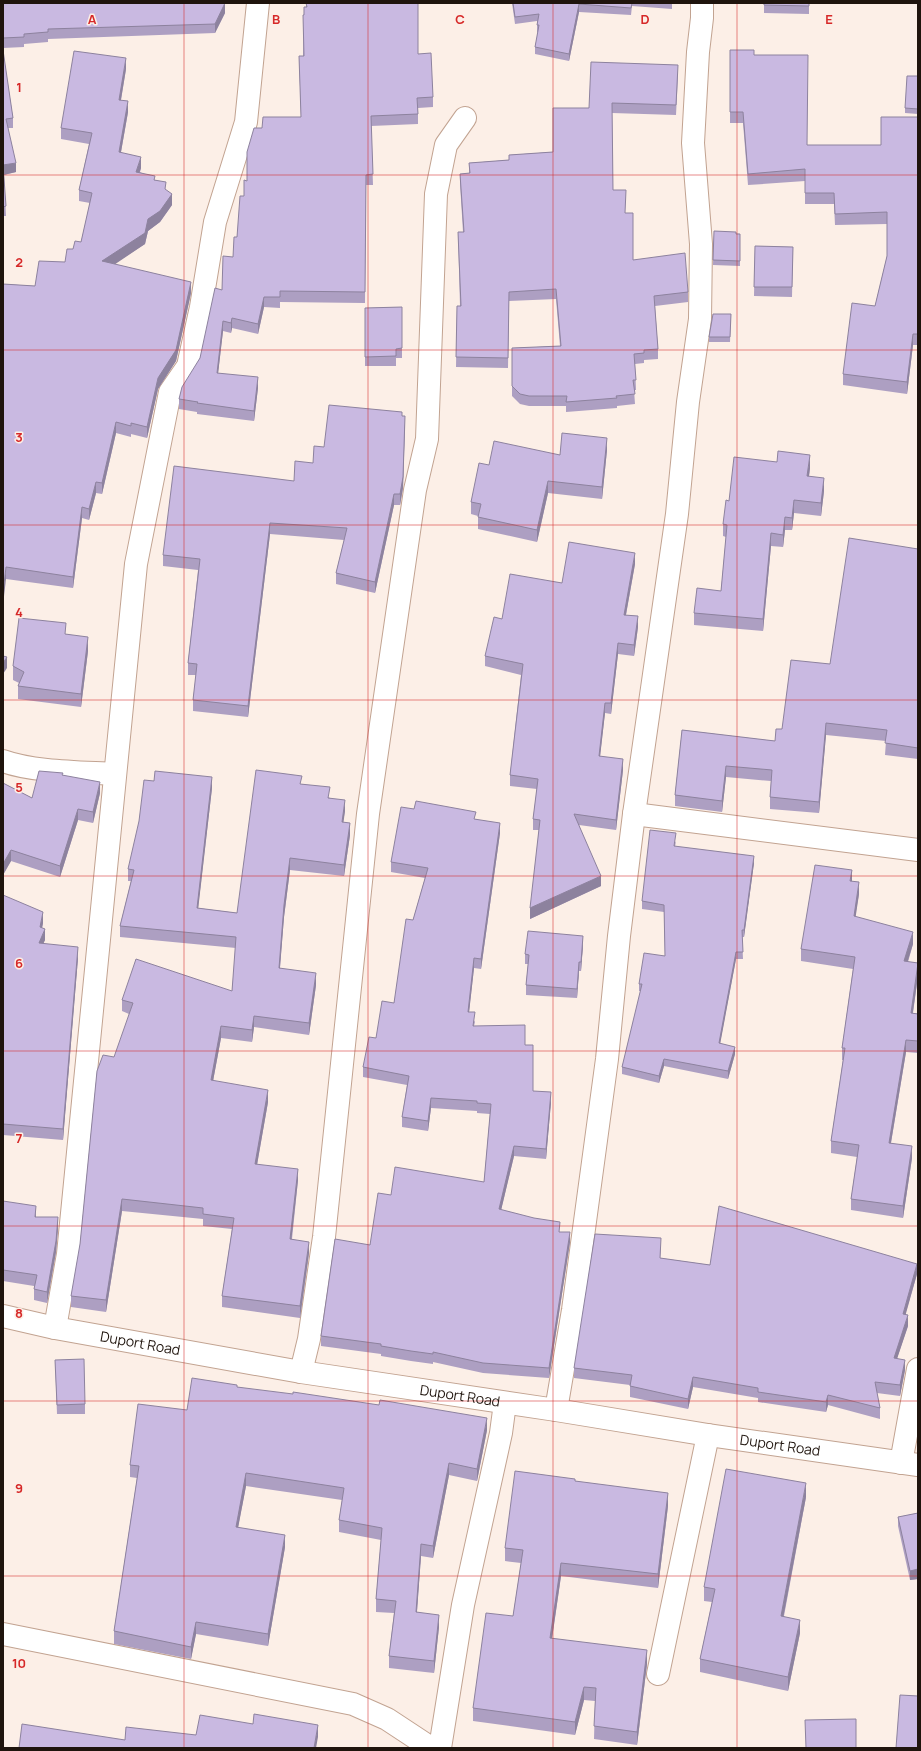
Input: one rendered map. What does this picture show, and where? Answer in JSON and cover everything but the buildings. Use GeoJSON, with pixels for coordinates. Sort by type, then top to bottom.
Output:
{"type":"FeatureCollection","features":[{"type":"Feature","properties":{"kind":"street"},"geometry":{"type":"LineString","coordinates":[[55,1328],[68,1254],[136,564],[170,392],[188,366],[201,307],[216,222],[246,122],[258,3]]}},
{"type":"Feature","properties":{"kind":"street"},"geometry":{"type":"LineString","coordinates":[[556,1410],[573,1310],[608,1059],[619,936],[634,814],[677,514],[688,402],[700,319],[701,244],[693,144],[702,3]]}},
{"type":"Feature","properties":{"kind":"street"},"geometry":{"type":"LineString","coordinates":[[301,1372],[308,1339],[324,1237],[369,807],[415,490],[427,439],[436,194],[446,146],[464,118]]}},
{"type":"Feature","properties":{"kind":"street"},"geometry":{"type":"LineString","coordinates":[[3,761],[12,765],[52,770],[115,774]]}},
{"type":"Feature","properties":{"kind":"street"},"geometry":{"type":"LineString","coordinates":[[634,814],[918,850]]}},
{"type":"Feature","properties":{"kind":"street","name":"Duport Road"},"geometry":{"type":"LineString","coordinates":[[3,1316],[55,1328],[301,1372],[505,1402],[708,1435],[909,1464]]}},
{"type":"Feature","properties":{"kind":"street"},"geometry":{"type":"LineString","coordinates":[[909,1464],[918,1369]]}},
{"type":"Feature","properties":{"kind":"street"},"geometry":{"type":"LineString","coordinates":[[440,1748],[463,1605],[501,1433],[505,1402]]}},
{"type":"Feature","properties":{"kind":"street"},"geometry":{"type":"LineString","coordinates":[[658,1674],[708,1435]]}},
{"type":"Feature","properties":{"kind":"street"},"geometry":{"type":"LineString","coordinates":[[3,1634],[353,1704],[388,1719],[431,1748]]}}]}
